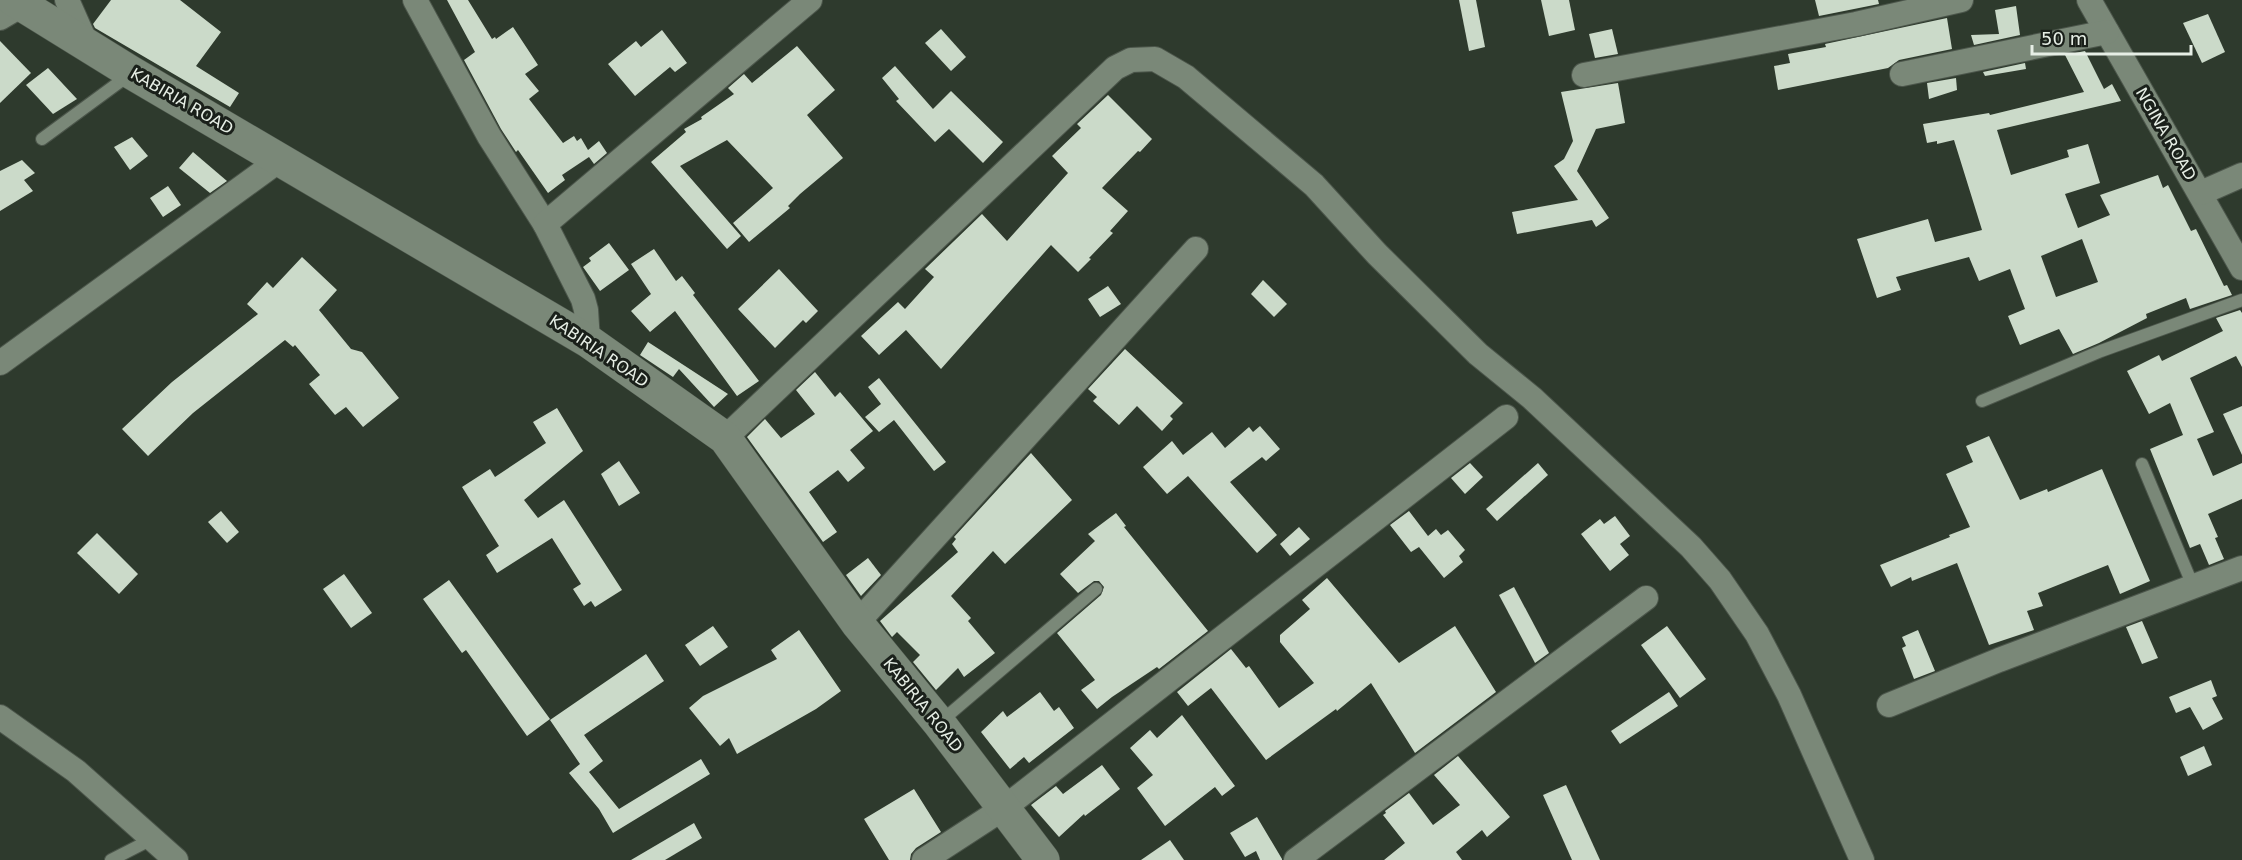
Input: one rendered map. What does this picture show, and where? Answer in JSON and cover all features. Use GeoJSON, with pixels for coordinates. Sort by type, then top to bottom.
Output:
{"type":"FeatureCollection","features":[{"type":"Feature","properties":{"kind":"main road","name":"KABIRIA ROAD"},"geometry":{"type":"LineString","coordinates":[[12,8],[87,45],[588,341],[725,438],[857,623],[939,723],[1043,860]]}},
{"type":"Feature","properties":{"kind":"street"},"geometry":{"type":"LineString","coordinates":[[67,0],[87,45]]}},
{"type":"Feature","properties":{"kind":"street"},"geometry":{"type":"LineString","coordinates":[[415,0],[489,136],[545,224],[583,299],[588,341]]}},
{"type":"Feature","properties":{"kind":"street"},"geometry":{"type":"LineString","coordinates":[[545,224],[810,0]]}},
{"type":"Feature","properties":{"kind":"street"},"geometry":{"type":"LineString","coordinates":[[1584,75],[1856,24],[1961,0]]}},
{"type":"Feature","properties":{"kind":"street","name":"NGINA ROAD"},"geometry":{"type":"LineString","coordinates":[[2089,0],[2242,268]]}},
{"type":"Feature","properties":{"kind":"street"},"geometry":{"type":"LineString","coordinates":[[1902,74],[2107,32]]}},
{"type":"Feature","properties":{"kind":"street"},"geometry":{"type":"LineString","coordinates":[[725,438],[1115,68],[1131,60],[1155,59],[1186,77],[1314,185],[1377,254],[1478,354],[1532,399],[1691,547],[1720,580],[1756,634],[1789,695],[1862,860]]}},
{"type":"Feature","properties":{"kind":"street"},"geometry":{"type":"LineString","coordinates":[[0,363],[281,159]]}},
{"type":"Feature","properties":{"kind":"street"},"geometry":{"type":"LineString","coordinates":[[2201,193],[2242,175]]}},
{"type":"Feature","properties":{"kind":"street"},"geometry":{"type":"LineString","coordinates":[[857,623],[1196,249]]}},
{"type":"Feature","properties":{"kind":"street"},"geometry":{"type":"LineString","coordinates":[[924,860],[1004,808],[1506,417]]}},
{"type":"Feature","properties":{"kind":"street"},"geometry":{"type":"LineString","coordinates":[[1889,705],[2010,656],[2242,568]]}},
{"type":"Feature","properties":{"kind":"street"},"geometry":{"type":"LineString","coordinates":[[1296,860],[1646,598]]}},
{"type":"Feature","properties":{"kind":"street"},"geometry":{"type":"LineString","coordinates":[[0,717],[76,771],[176,860]]}},
{"type":"Feature","properties":{"kind":"lane"},"geometry":{"type":"LineString","coordinates":[[42,139],[132,73]]}},
{"type":"Feature","properties":{"kind":"lane"},"geometry":{"type":"LineString","coordinates":[[1982,401],[2102,351],[2242,300]]}},
{"type":"Feature","properties":{"kind":"lane"},"geometry":{"type":"LineString","coordinates":[[2142,464],[2193,586]]}},
{"type":"Feature","properties":{"kind":"lane"},"geometry":{"type":"LineString","coordinates":[[939,723],[1096,589]]}},
{"type":"Feature","properties":{"kind":"lane"},"geometry":{"type":"LineString","coordinates":[[111,860],[152,839]]}},
{"type":"Feature","properties":{"kind":"building"},"geometry":{"type":"Polygon","coordinates":[[[111,0],[180,0],[221,32],[196,66],[239,93],[230,107],[95,28],[93,24],[111,0]]]}},
{"type":"Feature","properties":{"kind":"building"},"geometry":{"type":"Polygon","coordinates":[[[447,0],[468,0],[492,39],[495,37],[496,39],[513,27],[538,65],[525,74],[539,91],[529,99],[563,143],[574,136],[577,141],[581,138],[588,150],[599,141],[607,153],[594,164],[589,157],[562,175],[565,180],[548,193],[501,129],[464,60],[475,52],[447,0]]]}},
{"type":"Feature","properties":{"kind":"building"},"geometry":{"type":"Polygon","coordinates":[[[1459,0],[1476,0],[1485,47],[1469,51],[1459,0]]]}},
{"type":"Feature","properties":{"kind":"building"},"geometry":{"type":"Polygon","coordinates":[[[1541,0],[1569,0],[1575,30],[1549,36],[1541,0]]]}},
{"type":"Feature","properties":{"kind":"building"},"geometry":{"type":"Polygon","coordinates":[[[1815,0],[1878,0],[1879,4],[1819,16],[1815,0]]]}},
{"type":"Feature","properties":{"kind":"building"},"geometry":{"type":"Polygon","coordinates":[[[2016,6],[2020,35],[1974,45],[1971,35],[1999,34],[1995,10],[2016,6]]]}},
{"type":"Feature","properties":{"kind":"building"},"geometry":{"type":"Polygon","coordinates":[[[2208,14],[2225,52],[2202,63],[2183,23],[2208,14]]]}},
{"type":"Feature","properties":{"kind":"building"},"geometry":{"type":"Polygon","coordinates":[[[1947,18],[1952,49],[1899,60],[1888,68],[1778,90],[1774,66],[1790,63],[1788,54],[1947,18]]]}},
{"type":"Feature","properties":{"kind":"building"},"geometry":{"type":"Polygon","coordinates":[[[941,29],[966,57],[951,71],[925,43],[941,29]]]}},
{"type":"Feature","properties":{"kind":"building"},"geometry":{"type":"Polygon","coordinates":[[[1612,29],[1618,54],[1595,58],[1589,34],[1612,29]]]}},
{"type":"Feature","properties":{"kind":"building"},"geometry":{"type":"Polygon","coordinates":[[[662,30],[687,63],[675,72],[670,67],[635,96],[608,64],[636,41],[641,47],[662,30]]]}},
{"type":"Feature","properties":{"kind":"building"},"geometry":{"type":"Polygon","coordinates":[[[0,41],[31,73],[0,103],[0,41]]]}},
{"type":"Feature","properties":{"kind":"building"},"geometry":{"type":"Polygon","coordinates":[[[797,46],[835,90],[807,115],[843,158],[800,194],[788,206],[790,208],[749,242],[733,223],[773,188],[727,140],[680,166],[741,236],[727,249],[651,162],[686,132],[684,129],[702,119],[701,117],[734,94],[728,88],[744,74],[752,83],[797,46]]]}},
{"type":"Feature","properties":{"kind":"building"},"geometry":{"type":"Polygon","coordinates":[[[2085,51],[2104,89],[2112,84],[2121,101],[1997,130],[2011,175],[2069,157],[2067,150],[2088,144],[2100,183],[2065,194],[2078,228],[2110,215],[2100,195],[2158,175],[2163,188],[2168,185],[2191,231],[2196,229],[2224,286],[2227,285],[2232,295],[2190,309],[2186,298],[2146,314],[2147,318],[2073,354],[2059,329],[2020,345],[2008,316],[2025,309],[2010,269],[1979,281],[1969,257],[1896,277],[1901,290],[1877,298],[1857,239],[1928,219],[1935,242],[1982,230],[1954,140],[1937,144],[1937,141],[1927,143],[1923,124],[1989,113],[1990,115],[2084,92],[2065,55],[2085,51]],[[2082,239],[2041,256],[2056,297],[2098,282],[2082,239]]]}},
{"type":"Feature","properties":{"kind":"building"},"geometry":{"type":"Polygon","coordinates":[[[2025,63],[2026,69],[1985,76],[1983,72],[2025,63]]]}},
{"type":"Feature","properties":{"kind":"building"},"geometry":{"type":"Polygon","coordinates":[[[895,66],[933,109],[951,91],[1003,142],[983,163],[949,129],[935,142],[896,101],[899,99],[882,78],[895,66]]]}},
{"type":"Feature","properties":{"kind":"building"},"geometry":{"type":"Polygon","coordinates":[[[48,68],[77,99],[53,114],[26,85],[48,68]]]}},
{"type":"Feature","properties":{"kind":"building"},"geometry":{"type":"Polygon","coordinates":[[[1956,78],[1957,90],[1929,99],[1927,83],[1956,78]]]}},
{"type":"Feature","properties":{"kind":"building"},"geometry":{"type":"Polygon","coordinates":[[[1618,83],[1625,123],[1596,129],[1577,171],[1609,218],[1596,227],[1592,220],[1517,234],[1512,212],[1578,200],[1554,166],[1564,159],[1573,141],[1561,92],[1618,83]]]}},
{"type":"Feature","properties":{"kind":"building"},"geometry":{"type":"Polygon","coordinates":[[[1108,95],[1152,139],[1102,188],[1128,211],[1110,231],[1113,233],[1089,258],[1091,259],[1078,272],[1051,245],[941,369],[906,330],[879,355],[861,336],[898,302],[905,309],[934,277],[925,269],[982,214],[1007,241],[1068,173],[1052,156],[1081,128],[1077,124],[1108,95]]]}},
{"type":"Feature","properties":{"kind":"building"},"geometry":{"type":"Polygon","coordinates":[[[132,137],[148,156],[130,170],[114,147],[132,137]]]}},
{"type":"Feature","properties":{"kind":"building"},"geometry":{"type":"Polygon","coordinates":[[[193,152],[227,181],[210,193],[179,168],[193,152]]]}},
{"type":"Feature","properties":{"kind":"building"},"geometry":{"type":"Polygon","coordinates":[[[22,160],[35,173],[24,180],[33,191],[0,211],[0,171],[22,160]]]}},
{"type":"Feature","properties":{"kind":"building"},"geometry":{"type":"Polygon","coordinates":[[[168,186],[181,205],[163,217],[150,198],[168,186]]]}},
{"type":"Feature","properties":{"kind":"building"},"geometry":{"type":"Polygon","coordinates":[[[609,243],[629,270],[600,291],[583,267],[591,261],[589,258],[609,243]]]}},
{"type":"Feature","properties":{"kind":"building"},"geometry":{"type":"Polygon","coordinates":[[[654,249],[676,281],[682,276],[695,293],[693,295],[759,381],[737,396],[675,311],[650,332],[631,311],[651,294],[631,264],[654,249]]]}},
{"type":"Feature","properties":{"kind":"building"},"geometry":{"type":"Polygon","coordinates":[[[302,257],[337,290],[319,310],[351,349],[362,352],[399,398],[363,427],[346,407],[335,415],[309,384],[320,375],[295,345],[293,347],[285,340],[193,413],[148,456],[122,429],[172,382],[258,314],[247,304],[267,282],[273,288],[302,257]]]}},
{"type":"Feature","properties":{"kind":"building"},"geometry":{"type":"Polygon","coordinates":[[[779,269],[818,311],[806,323],[803,320],[775,348],[738,309],[779,269]]]}},
{"type":"Feature","properties":{"kind":"building"},"geometry":{"type":"Polygon","coordinates":[[[1263,280],[1287,304],[1274,317],[1251,294],[1263,280]]]}},
{"type":"Feature","properties":{"kind":"building"},"geometry":{"type":"Polygon","coordinates":[[[1108,286],[1121,304],[1100,317],[1088,299],[1108,286]]]}},
{"type":"Feature","properties":{"kind":"building"},"geometry":{"type":"Polygon","coordinates":[[[2240,310],[2242,313],[2242,367],[2236,356],[2190,378],[2214,432],[2197,439],[2213,476],[2242,463],[2242,499],[2208,514],[2224,559],[2209,565],[2200,544],[2190,548],[2150,449],[2183,435],[2170,403],[2149,414],[2127,371],[2159,355],[2162,361],[2223,331],[2216,318],[2240,310]]]}},
{"type":"Feature","properties":{"kind":"building"},"geometry":{"type":"Polygon","coordinates":[[[648,342],[728,394],[714,407],[679,369],[673,377],[640,355],[648,342]]]}},
{"type":"Feature","properties":{"kind":"building"},"geometry":{"type":"Polygon","coordinates":[[[1125,349],[1183,403],[1170,416],[1173,419],[1162,431],[1137,406],[1119,425],[1093,401],[1097,397],[1088,389],[1125,349]]]}},
{"type":"Feature","properties":{"kind":"building"},"geometry":{"type":"Polygon","coordinates":[[[815,372],[835,397],[840,392],[873,431],[850,450],[865,468],[848,482],[838,470],[809,492],[837,532],[823,542],[747,437],[765,419],[781,438],[815,414],[796,390],[815,372]]]}},
{"type":"Feature","properties":{"kind":"building"},"geometry":{"type":"Polygon","coordinates":[[[879,378],[946,462],[934,471],[894,420],[879,432],[865,417],[881,404],[868,387],[879,378]]]}},
{"type":"Feature","properties":{"kind":"building"},"geometry":{"type":"Polygon","coordinates":[[[2242,406],[2242,455],[2223,414],[2242,406]]]}},
{"type":"Feature","properties":{"kind":"building"},"geometry":{"type":"Polygon","coordinates":[[[557,408],[583,451],[524,500],[538,518],[564,500],[622,590],[595,607],[591,601],[584,606],[573,589],[581,584],[552,538],[497,573],[486,555],[499,546],[462,487],[490,469],[495,477],[546,443],[533,422],[557,408]]]}},
{"type":"Feature","properties":{"kind":"building"},"geometry":{"type":"Polygon","coordinates":[[[1260,426],[1280,449],[1266,461],[1262,457],[1230,482],[1277,535],[1257,553],[1188,476],[1167,494],[1143,467],[1172,441],[1183,455],[1212,432],[1225,448],[1249,427],[1253,432],[1260,426]]]}},
{"type":"Feature","properties":{"kind":"building"},"geometry":{"type":"Polygon","coordinates":[[[1989,436],[2020,500],[2047,489],[2048,492],[2102,469],[2150,581],[2120,594],[2108,565],[2038,593],[2043,606],[2027,611],[2034,630],[1989,645],[1957,563],[1912,581],[1911,577],[1891,587],[1880,565],[1970,527],[1946,474],[1973,462],[1966,446],[1989,436]]]}},
{"type":"Feature","properties":{"kind":"building"},"geometry":{"type":"Polygon","coordinates":[[[1031,453],[1072,500],[1005,564],[993,551],[951,596],[971,618],[968,621],[995,653],[964,677],[958,668],[936,690],[913,662],[920,655],[897,632],[892,637],[880,621],[958,552],[952,544],[956,539],[954,537],[1031,453]]]}},
{"type":"Feature","properties":{"kind":"building"},"geometry":{"type":"Polygon","coordinates":[[[619,461],[640,493],[619,506],[601,474],[619,461]]]}},
{"type":"Feature","properties":{"kind":"building"},"geometry":{"type":"Polygon","coordinates":[[[1470,463],[1483,477],[1465,494],[1451,478],[1470,463]]]}},
{"type":"Feature","properties":{"kind":"building"},"geometry":{"type":"Polygon","coordinates":[[[1538,463],[1548,475],[1497,521],[1486,509],[1538,463]]]}},
{"type":"Feature","properties":{"kind":"building"},"geometry":{"type":"Polygon","coordinates":[[[221,511],[239,532],[227,543],[208,522],[221,511]]]}},
{"type":"Feature","properties":{"kind":"building"},"geometry":{"type":"Polygon","coordinates":[[[1409,511],[1428,536],[1436,529],[1441,535],[1448,530],[1465,550],[1459,556],[1463,562],[1444,578],[1419,547],[1411,552],[1390,525],[1409,511]]]}},
{"type":"Feature","properties":{"kind":"building"},"geometry":{"type":"Polygon","coordinates":[[[1116,513],[1126,526],[1124,527],[1208,631],[1159,669],[1157,667],[1097,709],[1081,690],[1095,680],[1057,633],[1101,595],[1104,587],[1099,581],[1094,581],[1078,593],[1060,574],[1095,541],[1088,534],[1116,513]]]}},
{"type":"Feature","properties":{"kind":"building"},"geometry":{"type":"Polygon","coordinates":[[[1615,516],[1630,536],[1620,544],[1629,555],[1610,571],[1581,534],[1600,519],[1604,524],[1615,516]]]}},
{"type":"Feature","properties":{"kind":"building"},"geometry":{"type":"Polygon","coordinates":[[[1299,527],[1310,539],[1290,556],[1280,544],[1299,527]]]}},
{"type":"Feature","properties":{"kind":"building"},"geometry":{"type":"Polygon","coordinates":[[[97,533],[138,574],[119,594],[77,553],[97,533]]]}},
{"type":"Feature","properties":{"kind":"building"},"geometry":{"type":"Polygon","coordinates":[[[868,558],[881,575],[861,596],[846,575],[868,558]]]}},
{"type":"Feature","properties":{"kind":"building"},"geometry":{"type":"Polygon","coordinates":[[[344,574],[372,613],[351,628],[323,589],[344,574]]]}},
{"type":"Feature","properties":{"kind":"building"},"geometry":{"type":"Polygon","coordinates":[[[1327,578],[1399,663],[1455,626],[1496,692],[1415,753],[1371,683],[1337,711],[1336,709],[1266,760],[1211,688],[1188,706],[1177,692],[1231,649],[1246,668],[1249,666],[1279,708],[1314,683],[1280,642],[1280,635],[1310,609],[1302,600],[1327,578]]]}},
{"type":"Feature","properties":{"kind":"building"},"geometry":{"type":"Polygon","coordinates":[[[449,580],[550,719],[527,736],[466,650],[462,653],[423,599],[449,580]]]}},
{"type":"Feature","properties":{"kind":"building"},"geometry":{"type":"Polygon","coordinates":[[[1514,587],[1549,653],[1535,663],[1499,595],[1514,587]]]}},
{"type":"Feature","properties":{"kind":"building"},"geometry":{"type":"Polygon","coordinates":[[[2142,621],[2158,658],[2142,664],[2126,627],[2142,621]]]}},
{"type":"Feature","properties":{"kind":"building"},"geometry":{"type":"Polygon","coordinates":[[[713,626],[728,647],[700,666],[685,645],[713,626]]]}},
{"type":"Feature","properties":{"kind":"building"},"geometry":{"type":"Polygon","coordinates":[[[1667,626],[1706,679],[1680,698],[1641,645],[1667,626]]]}},
{"type":"Feature","properties":{"kind":"building"},"geometry":{"type":"Polygon","coordinates":[[[799,630],[841,691],[816,709],[737,754],[729,738],[720,746],[689,708],[703,696],[777,659],[771,650],[799,630]]]}},
{"type":"Feature","properties":{"kind":"building"},"geometry":{"type":"Polygon","coordinates":[[[1918,630],[1935,671],[1914,679],[1902,648],[1906,646],[1902,637],[1918,630]]]}},
{"type":"Feature","properties":{"kind":"building"},"geometry":{"type":"Polygon","coordinates":[[[646,654],[664,681],[584,735],[603,761],[589,772],[619,809],[701,759],[710,774],[613,833],[599,809],[569,773],[580,764],[550,720],[646,654]]]}},
{"type":"Feature","properties":{"kind":"building"},"geometry":{"type":"Polygon","coordinates":[[[2211,680],[2217,696],[2212,698],[2223,719],[2203,730],[2190,707],[2176,713],[2169,697],[2211,680]]]}},
{"type":"Feature","properties":{"kind":"building"},"geometry":{"type":"Polygon","coordinates":[[[1040,692],[1054,711],[1059,707],[1074,728],[1029,763],[1024,757],[1010,769],[981,732],[1003,711],[1007,717],[1040,692]]]}},
{"type":"Feature","properties":{"kind":"building"},"geometry":{"type":"Polygon","coordinates":[[[1669,692],[1678,706],[1620,744],[1611,731],[1669,692]]]}},
{"type":"Feature","properties":{"kind":"building"},"geometry":{"type":"Polygon","coordinates":[[[1182,715],[1235,786],[1222,796],[1215,787],[1165,826],[1137,788],[1153,775],[1130,748],[1150,730],[1157,738],[1182,715]]]}},
{"type":"Feature","properties":{"kind":"building"},"geometry":{"type":"Polygon","coordinates":[[[2204,746],[2212,765],[2188,776],[2180,757],[2204,746]]]}},
{"type":"Feature","properties":{"kind":"building"},"geometry":{"type":"Polygon","coordinates":[[[1458,756],[1510,817],[1487,837],[1482,830],[1456,852],[1462,860],[1384,860],[1405,843],[1383,815],[1409,793],[1433,825],[1460,805],[1434,775],[1458,756]]]}},
{"type":"Feature","properties":{"kind":"building"},"geometry":{"type":"Polygon","coordinates":[[[1102,765],[1120,789],[1085,816],[1084,814],[1059,837],[1031,805],[1056,786],[1063,794],[1102,765]]]}},
{"type":"Feature","properties":{"kind":"building"},"geometry":{"type":"Polygon","coordinates":[[[1566,785],[1600,860],[1572,860],[1543,795],[1566,785]]]}},
{"type":"Feature","properties":{"kind":"building"},"geometry":{"type":"Polygon","coordinates":[[[914,789],[941,832],[916,848],[910,860],[889,860],[864,819],[914,789]]]}},
{"type":"Feature","properties":{"kind":"building"},"geometry":{"type":"Polygon","coordinates":[[[1257,817],[1282,860],[1260,860],[1256,851],[1245,857],[1230,833],[1257,817]]]}},
{"type":"Feature","properties":{"kind":"building"},"geometry":{"type":"Polygon","coordinates":[[[694,823],[702,838],[665,860],[631,860],[694,823]]]}},
{"type":"Feature","properties":{"kind":"building"},"geometry":{"type":"Polygon","coordinates":[[[1170,840],[1184,860],[1141,860],[1170,840]]]}}]}
